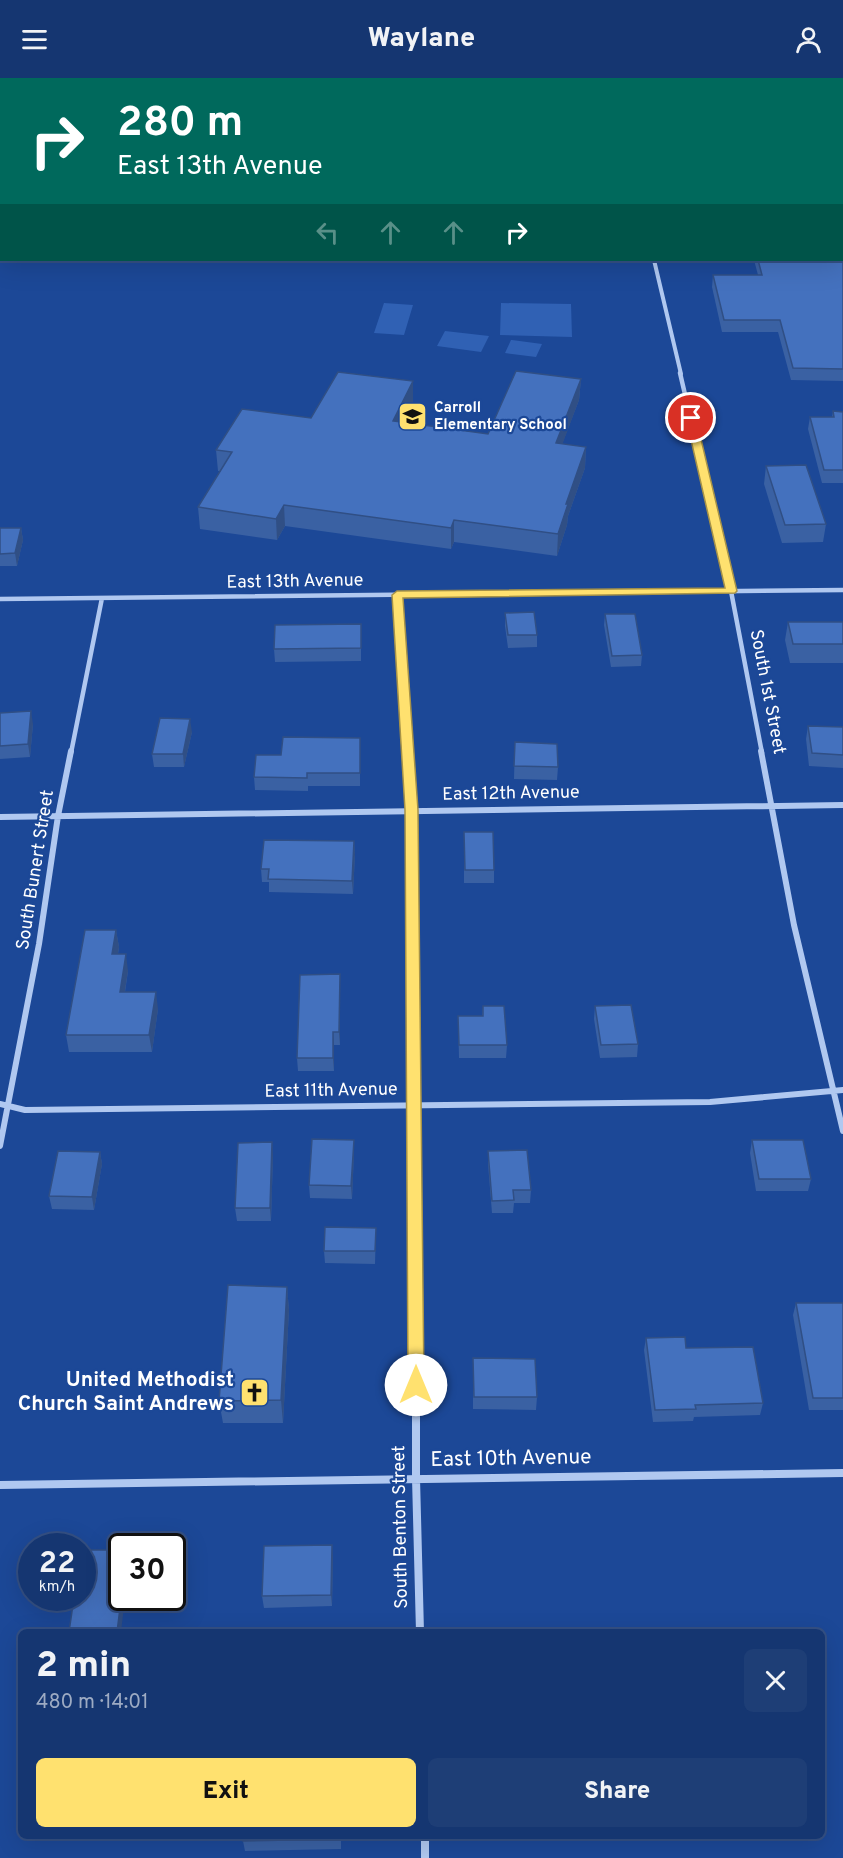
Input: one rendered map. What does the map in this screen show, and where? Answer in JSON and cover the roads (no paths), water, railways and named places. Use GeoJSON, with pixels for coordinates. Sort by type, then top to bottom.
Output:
{"type":"FeatureCollection","features":[{"type":"Feature","properties":{"kind":"street","name":"South 1st Street"},"geometry":{"type":"LineString","coordinates":[[654,261],[731,591],[774,806],[794,925],[843,1131]]}},
{"type":"Feature","properties":{"kind":"street","name":"East 13th Avenue"},"geometry":{"type":"LineString","coordinates":[[0,599],[843,590]]}},
{"type":"Feature","properties":{"kind":"street","name":"South Benton Street"},"geometry":{"type":"LineString","coordinates":[[397,595],[412,810],[416,1105],[416,1478],[420,1629]]}},
{"type":"Feature","properties":{"kind":"street","name":"South Bunert Street"},"geometry":{"type":"LineString","coordinates":[[0,1146],[39,944],[58,816],[102,598]]}},
{"type":"Feature","properties":{"kind":"street","name":"East 12th Avenue"},"geometry":{"type":"LineString","coordinates":[[0,817],[843,805]]}},
{"type":"Feature","properties":{"kind":"street","name":"East 11th Avenue"},"geometry":{"type":"LineString","coordinates":[[0,1104],[25,1110],[710,1102],[843,1090]]}},
{"type":"Feature","properties":{"kind":"street","name":"East 10th Avenue"},"geometry":{"type":"LineString","coordinates":[[0,1485],[843,1473]]}},
{"type":"Feature","properties":{"kind":"street"},"geometry":{"type":"LineString","coordinates":[[425,1839],[425,1858]]}},
{"type":"Feature","properties":{"kind":"place","name":"Carroll Elementary School"},"geometry":{"type":"Point","coordinates":[413,417]}},
{"type":"Feature","properties":{"kind":"place","name":"United Methodist Church Saint Andrews"},"geometry":{"type":"Point","coordinates":[255,1392]}}]}
